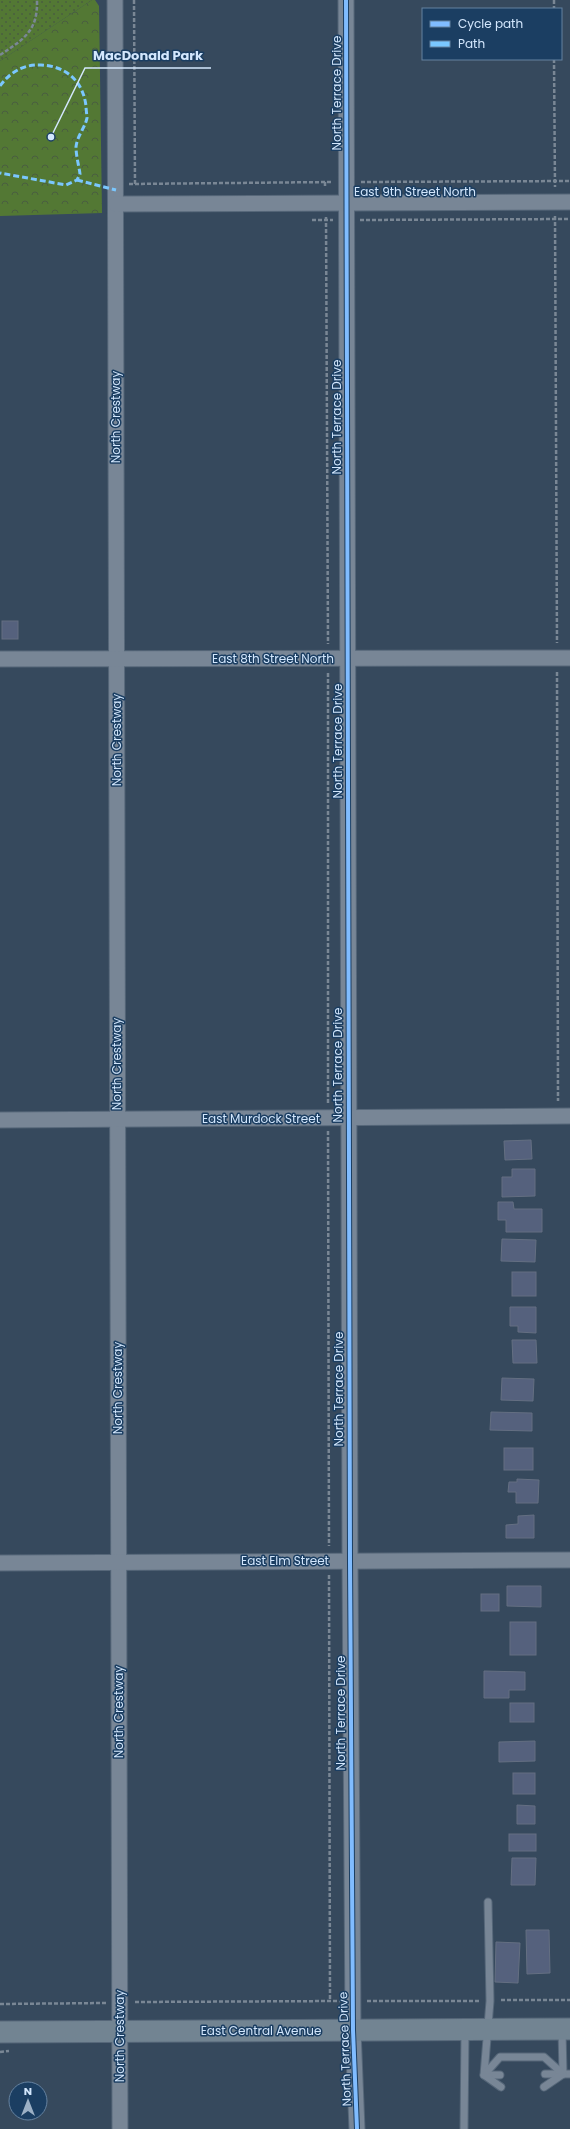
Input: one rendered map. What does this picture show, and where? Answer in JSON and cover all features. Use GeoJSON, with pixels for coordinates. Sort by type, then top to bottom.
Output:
{"type":"FeatureCollection","features":[{"type":"Feature","properties":{"kind":"main road","name":"East Central Avenue"},"geometry":{"type":"LineString","coordinates":[[0,2032],[566,2029]]}},
{"type":"Feature","properties":{"kind":"street","name":"North Crestway"},"geometry":{"type":"LineString","coordinates":[[115,0],[120,2129]]}},
{"type":"Feature","properties":{"kind":"street","name":"North Terrace Drive"},"geometry":{"type":"LineString","coordinates":[[346,0],[350,1561],[353,2030],[358,2129]]}},
{"type":"Feature","properties":{"kind":"street","name":"East 9th Street North"},"geometry":{"type":"LineString","coordinates":[[116,204],[570,202]]}},
{"type":"Feature","properties":{"kind":"street","name":"East 8th Street North"},"geometry":{"type":"LineString","coordinates":[[0,659],[563,658]]}},
{"type":"Feature","properties":{"kind":"street","name":"East Murdock Street"},"geometry":{"type":"LineString","coordinates":[[0,1120],[570,1116]]}},
{"type":"Feature","properties":{"kind":"street","name":"East Elm Street"},"geometry":{"type":"LineString","coordinates":[[0,1563],[570,1560]]}},
{"type":"Feature","properties":{"kind":"lane"},"geometry":{"type":"LineString","coordinates":[[484,2075],[490,2000],[488,1902]]}},
{"type":"Feature","properties":{"kind":"lane"},"geometry":{"type":"LineString","coordinates":[[566,2029],[566,2074]]}},
{"type":"Feature","properties":{"kind":"lane"},"geometry":{"type":"LineString","coordinates":[[464,2129],[465,2030]]}},
{"type":"Feature","properties":{"kind":"lane"},"geometry":{"type":"LineString","coordinates":[[484,2075],[500,2057],[544,2057],[566,2074]]}},
{"type":"Feature","properties":{"kind":"lane"},"geometry":{"type":"LineString","coordinates":[[545,2074],[566,2074]]}},
{"type":"Feature","properties":{"kind":"lane"},"geometry":{"type":"LineString","coordinates":[[544,2087],[566,2074]]}},
{"type":"Feature","properties":{"kind":"lane"},"geometry":{"type":"LineString","coordinates":[[484,2075],[500,2075]]}},
{"type":"Feature","properties":{"kind":"lane"},"geometry":{"type":"LineString","coordinates":[[484,2075],[501,2087]]}},
{"type":"Feature","properties":{"kind":"path"},"geometry":{"type":"LineString","coordinates":[[0,54],[20,42],[32,28],[38,15],[37,0]]}},
{"type":"Feature","properties":{"kind":"path"},"geometry":{"type":"LineString","coordinates":[[134,0],[136,184]]}},
{"type":"Feature","properties":{"kind":"path"},"geometry":{"type":"LineString","coordinates":[[554,60],[563,658],[558,1102]]}},
{"type":"Feature","properties":{"kind":"path"},"geometry":{"type":"LineString","coordinates":[[325,182],[328,659],[330,2001]]}},
{"type":"Feature","properties":{"kind":"path"},"geometry":{"type":"LineString","coordinates":[[0,2004],[570,2000]]}},
{"type":"Feature","properties":{"kind":"green space"},"geometry":{"type":"Polygon","coordinates":[[[0,0],[92,0],[0,61],[0,0]]]}},
{"type":"Feature","properties":{"kind":"green space"},"geometry":{"type":"Polygon","coordinates":[[[92,0],[95,0],[99,6],[102,213],[0,216],[0,61],[92,0]]]}},
{"type":"Feature","properties":{"kind":"building"},"geometry":{"type":"Polygon","coordinates":[[[2,621],[18,621],[18,639],[2,639],[2,621]]]}},
{"type":"Feature","properties":{"kind":"building"},"geometry":{"type":"Polygon","coordinates":[[[531,1140],[532,1159],[505,1160],[504,1141],[531,1140]]]}},
{"type":"Feature","properties":{"kind":"building"},"geometry":{"type":"Polygon","coordinates":[[[512,1169],[535,1169],[535,1196],[502,1197],[502,1177],[512,1177],[512,1169]]]}},
{"type":"Feature","properties":{"kind":"building"},"geometry":{"type":"Polygon","coordinates":[[[498,1202],[513,1202],[514,1209],[542,1209],[542,1232],[506,1232],[506,1220],[498,1220],[498,1202]]]}},
{"type":"Feature","properties":{"kind":"building"},"geometry":{"type":"Polygon","coordinates":[[[502,1239],[536,1240],[535,1262],[501,1261],[502,1239]]]}},
{"type":"Feature","properties":{"kind":"building"},"geometry":{"type":"Polygon","coordinates":[[[512,1272],[536,1272],[536,1296],[512,1296],[512,1272]]]}},
{"type":"Feature","properties":{"kind":"building"},"geometry":{"type":"Polygon","coordinates":[[[510,1307],[536,1307],[536,1333],[518,1332],[518,1326],[510,1326],[510,1307]]]}},
{"type":"Feature","properties":{"kind":"building"},"geometry":{"type":"Polygon","coordinates":[[[512,1340],[536,1340],[537,1363],[513,1363],[512,1340]]]}},
{"type":"Feature","properties":{"kind":"building"},"geometry":{"type":"Polygon","coordinates":[[[502,1378],[534,1379],[533,1401],[501,1400],[502,1378]]]}},
{"type":"Feature","properties":{"kind":"building"},"geometry":{"type":"Polygon","coordinates":[[[491,1412],[532,1413],[532,1431],[490,1430],[491,1412]]]}},
{"type":"Feature","properties":{"kind":"building"},"geometry":{"type":"Polygon","coordinates":[[[504,1448],[533,1448],[533,1470],[504,1470],[504,1448]]]}},
{"type":"Feature","properties":{"kind":"building"},"geometry":{"type":"Polygon","coordinates":[[[517,1479],[539,1480],[538,1503],[516,1503],[516,1492],[508,1492],[509,1482],[517,1482],[517,1479]]]}},
{"type":"Feature","properties":{"kind":"building"},"geometry":{"type":"Polygon","coordinates":[[[534,1515],[534,1538],[506,1538],[506,1525],[518,1524],[518,1516],[534,1515]]]}},
{"type":"Feature","properties":{"kind":"building"},"geometry":{"type":"Polygon","coordinates":[[[507,1586],[541,1586],[541,1607],[507,1606],[507,1586]]]}},
{"type":"Feature","properties":{"kind":"building"},"geometry":{"type":"Polygon","coordinates":[[[481,1594],[499,1594],[499,1611],[481,1611],[481,1594]]]}},
{"type":"Feature","properties":{"kind":"building"},"geometry":{"type":"Polygon","coordinates":[[[510,1622],[536,1622],[536,1655],[510,1655],[510,1622]]]}},
{"type":"Feature","properties":{"kind":"building"},"geometry":{"type":"Polygon","coordinates":[[[484,1671],[525,1672],[525,1690],[509,1690],[509,1698],[484,1698],[484,1671]]]}},
{"type":"Feature","properties":{"kind":"building"},"geometry":{"type":"Polygon","coordinates":[[[510,1703],[534,1703],[534,1722],[510,1722],[510,1703]]]}},
{"type":"Feature","properties":{"kind":"building"},"geometry":{"type":"Polygon","coordinates":[[[535,1741],[535,1761],[499,1762],[499,1742],[535,1741]]]}},
{"type":"Feature","properties":{"kind":"building"},"geometry":{"type":"Polygon","coordinates":[[[513,1773],[535,1773],[535,1794],[513,1794],[513,1773]]]}},
{"type":"Feature","properties":{"kind":"building"},"geometry":{"type":"Polygon","coordinates":[[[517,1805],[535,1806],[535,1824],[517,1824],[517,1805]]]}},
{"type":"Feature","properties":{"kind":"building"},"geometry":{"type":"Polygon","coordinates":[[[509,1834],[536,1834],[536,1851],[509,1851],[509,1834]]]}},
{"type":"Feature","properties":{"kind":"building"},"geometry":{"type":"Polygon","coordinates":[[[512,1858],[536,1858],[535,1885],[511,1885],[512,1858]]]}},
{"type":"Feature","properties":{"kind":"building"},"geometry":{"type":"Polygon","coordinates":[[[526,1930],[549,1930],[550,1973],[527,1974],[526,1930]]]}},
{"type":"Feature","properties":{"kind":"building"},"geometry":{"type":"Polygon","coordinates":[[[496,1942],[520,1943],[518,1983],[495,1982],[496,1942]]]}},
{"type":"Feature","properties":{"kind":"marked path"},"geometry":{"type":"LineString","coordinates":[[0,86],[13,73],[29,66],[41,65],[58,68],[72,76],[77,82],[84,97],[87,118],[76,147],[80,174],[77,180],[66,185],[0,173]]}},
{"type":"Feature","properties":{"kind":"marked path"},"geometry":{"type":"LineString","coordinates":[[77,180],[116,190]]}},
{"type":"Feature","properties":{"kind":"cycle path"},"geometry":{"type":"LineString","coordinates":[[346,0],[350,1561],[353,2030],[357,2129]]}},
{"type":"Feature","properties":{"kind":"place","name":"MacDonald Park"},"geometry":{"type":"Point","coordinates":[51,137]}}]}
